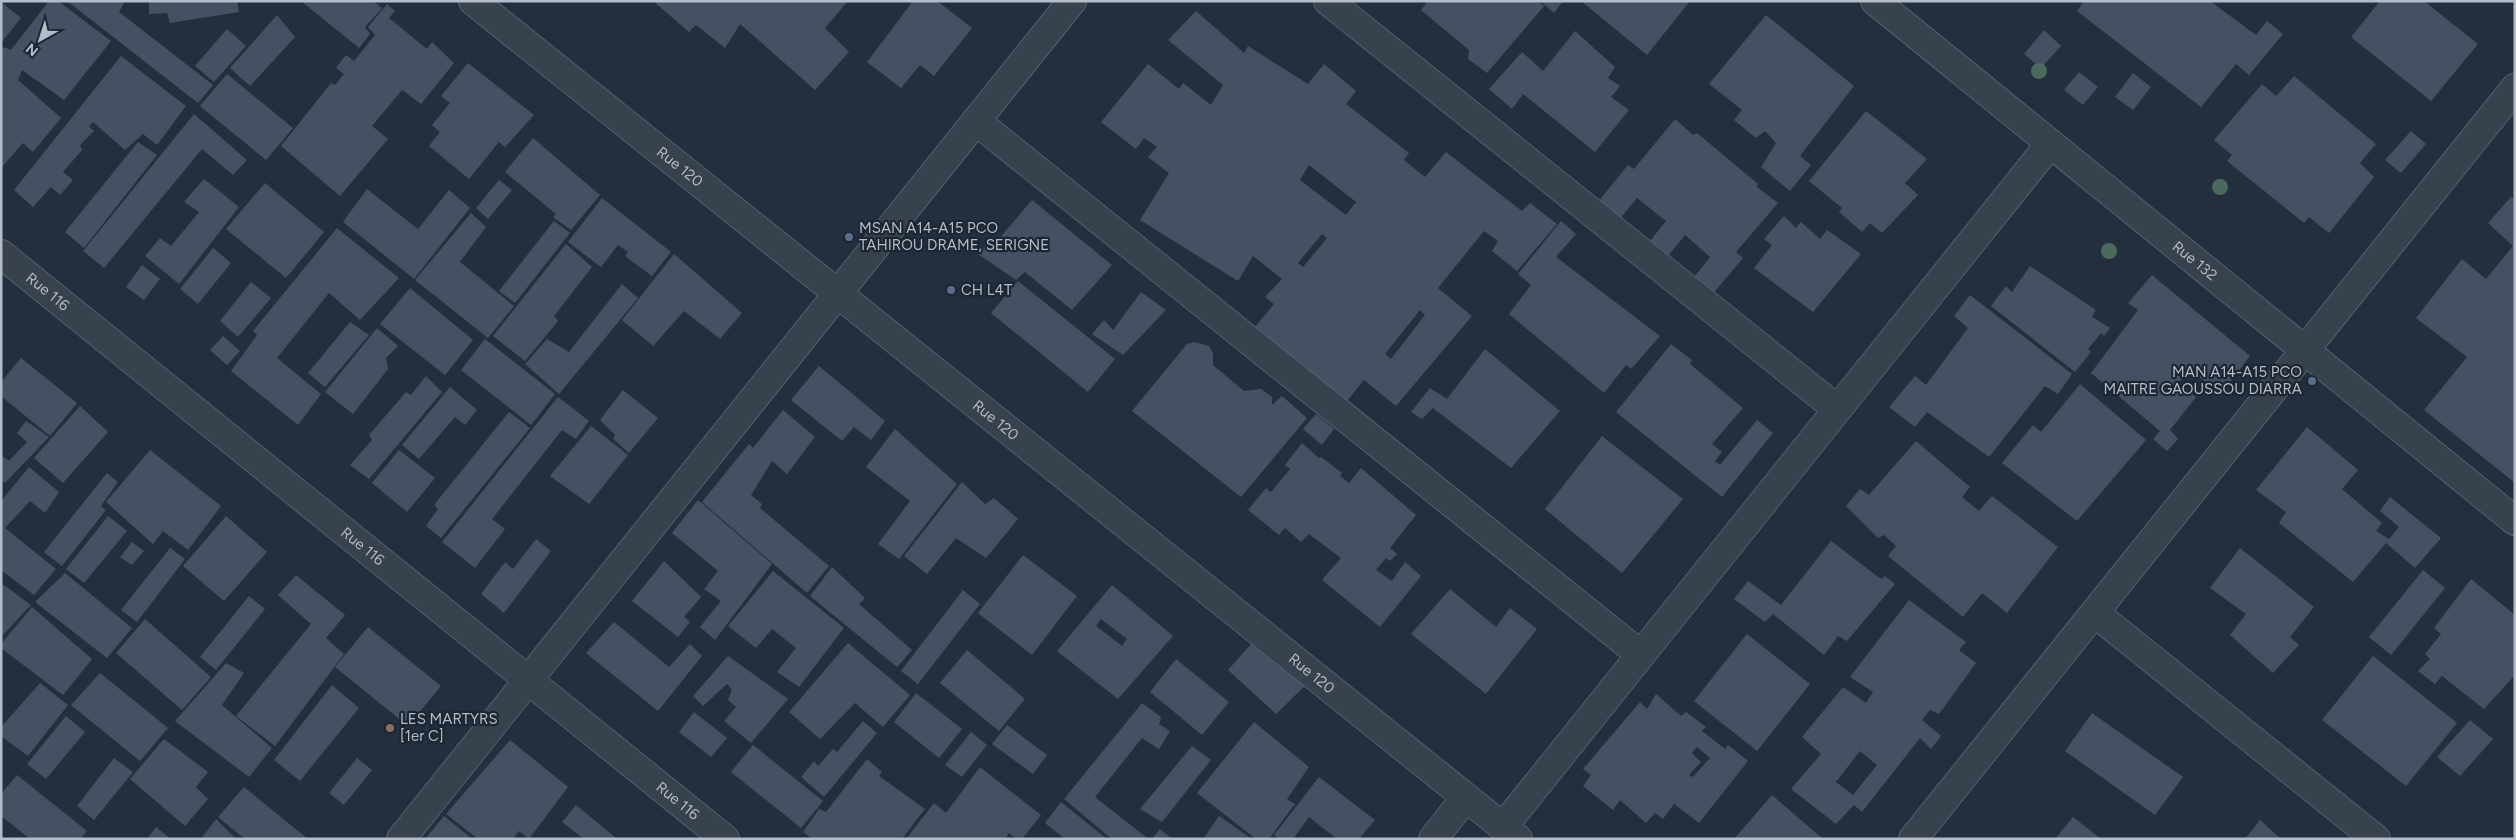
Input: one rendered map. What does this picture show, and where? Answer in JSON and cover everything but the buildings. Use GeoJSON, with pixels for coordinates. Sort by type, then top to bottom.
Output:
{"type":"FeatureCollection","features":[{"type":"Feature","properties":{"kind":"street","name":"Rue 120"},"geometry":{"type":"LineString","coordinates":[[473,1],[1510,833]]}},
{"type":"Feature","properties":{"kind":"street"},"geometry":{"type":"LineString","coordinates":[[401,839],[1072,1]]}},
{"type":"Feature","properties":{"kind":"street"},"geometry":{"type":"LineString","coordinates":[[1328,1],[1837,409]]}},
{"type":"Feature","properties":{"kind":"street","name":"Rue 132"},"geometry":{"type":"LineString","coordinates":[[1875,1],[2515,521]]}},
{"type":"Feature","properties":{"kind":"street"},"geometry":{"type":"LineString","coordinates":[[1914,839],[2515,88]]}},
{"type":"Feature","properties":{"kind":"street"},"geometry":{"type":"LineString","coordinates":[[976,121],[1641,654]]}},
{"type":"Feature","properties":{"kind":"street"},"geometry":{"type":"LineString","coordinates":[[1510,833],[1641,654],[2050,144]]}},
{"type":"Feature","properties":{"kind":"street","name":"Rue 116"},"geometry":{"type":"LineString","coordinates":[[1,254],[725,839]]}},
{"type":"Feature","properties":{"kind":"street"},"geometry":{"type":"LineString","coordinates":[[2094,613],[2376,839]]}},
{"type":"Feature","properties":{"kind":"street"},"geometry":{"type":"LineString","coordinates":[[1433,839],[1466,797]]}},
{"type":"Feature","properties":{"kind":"place","name":"MSAN A14-A15 PCO TAHIROU DRAME, SERIGNE"},"geometry":{"type":"Point","coordinates":[849,237]}},
{"type":"Feature","properties":{"kind":"place","name":"CH L4T"},"geometry":{"type":"Point","coordinates":[951,290]}},
{"type":"Feature","properties":{"kind":"place","name":"MAN A14-A15 PCO MAITRE GAOUSSOU DIARRA"},"geometry":{"type":"Point","coordinates":[2312,381]}},
{"type":"Feature","properties":{"kind":"place","name":"LES MARTYRS [1er C]"},"geometry":{"type":"Point","coordinates":[390,728]}}]}
